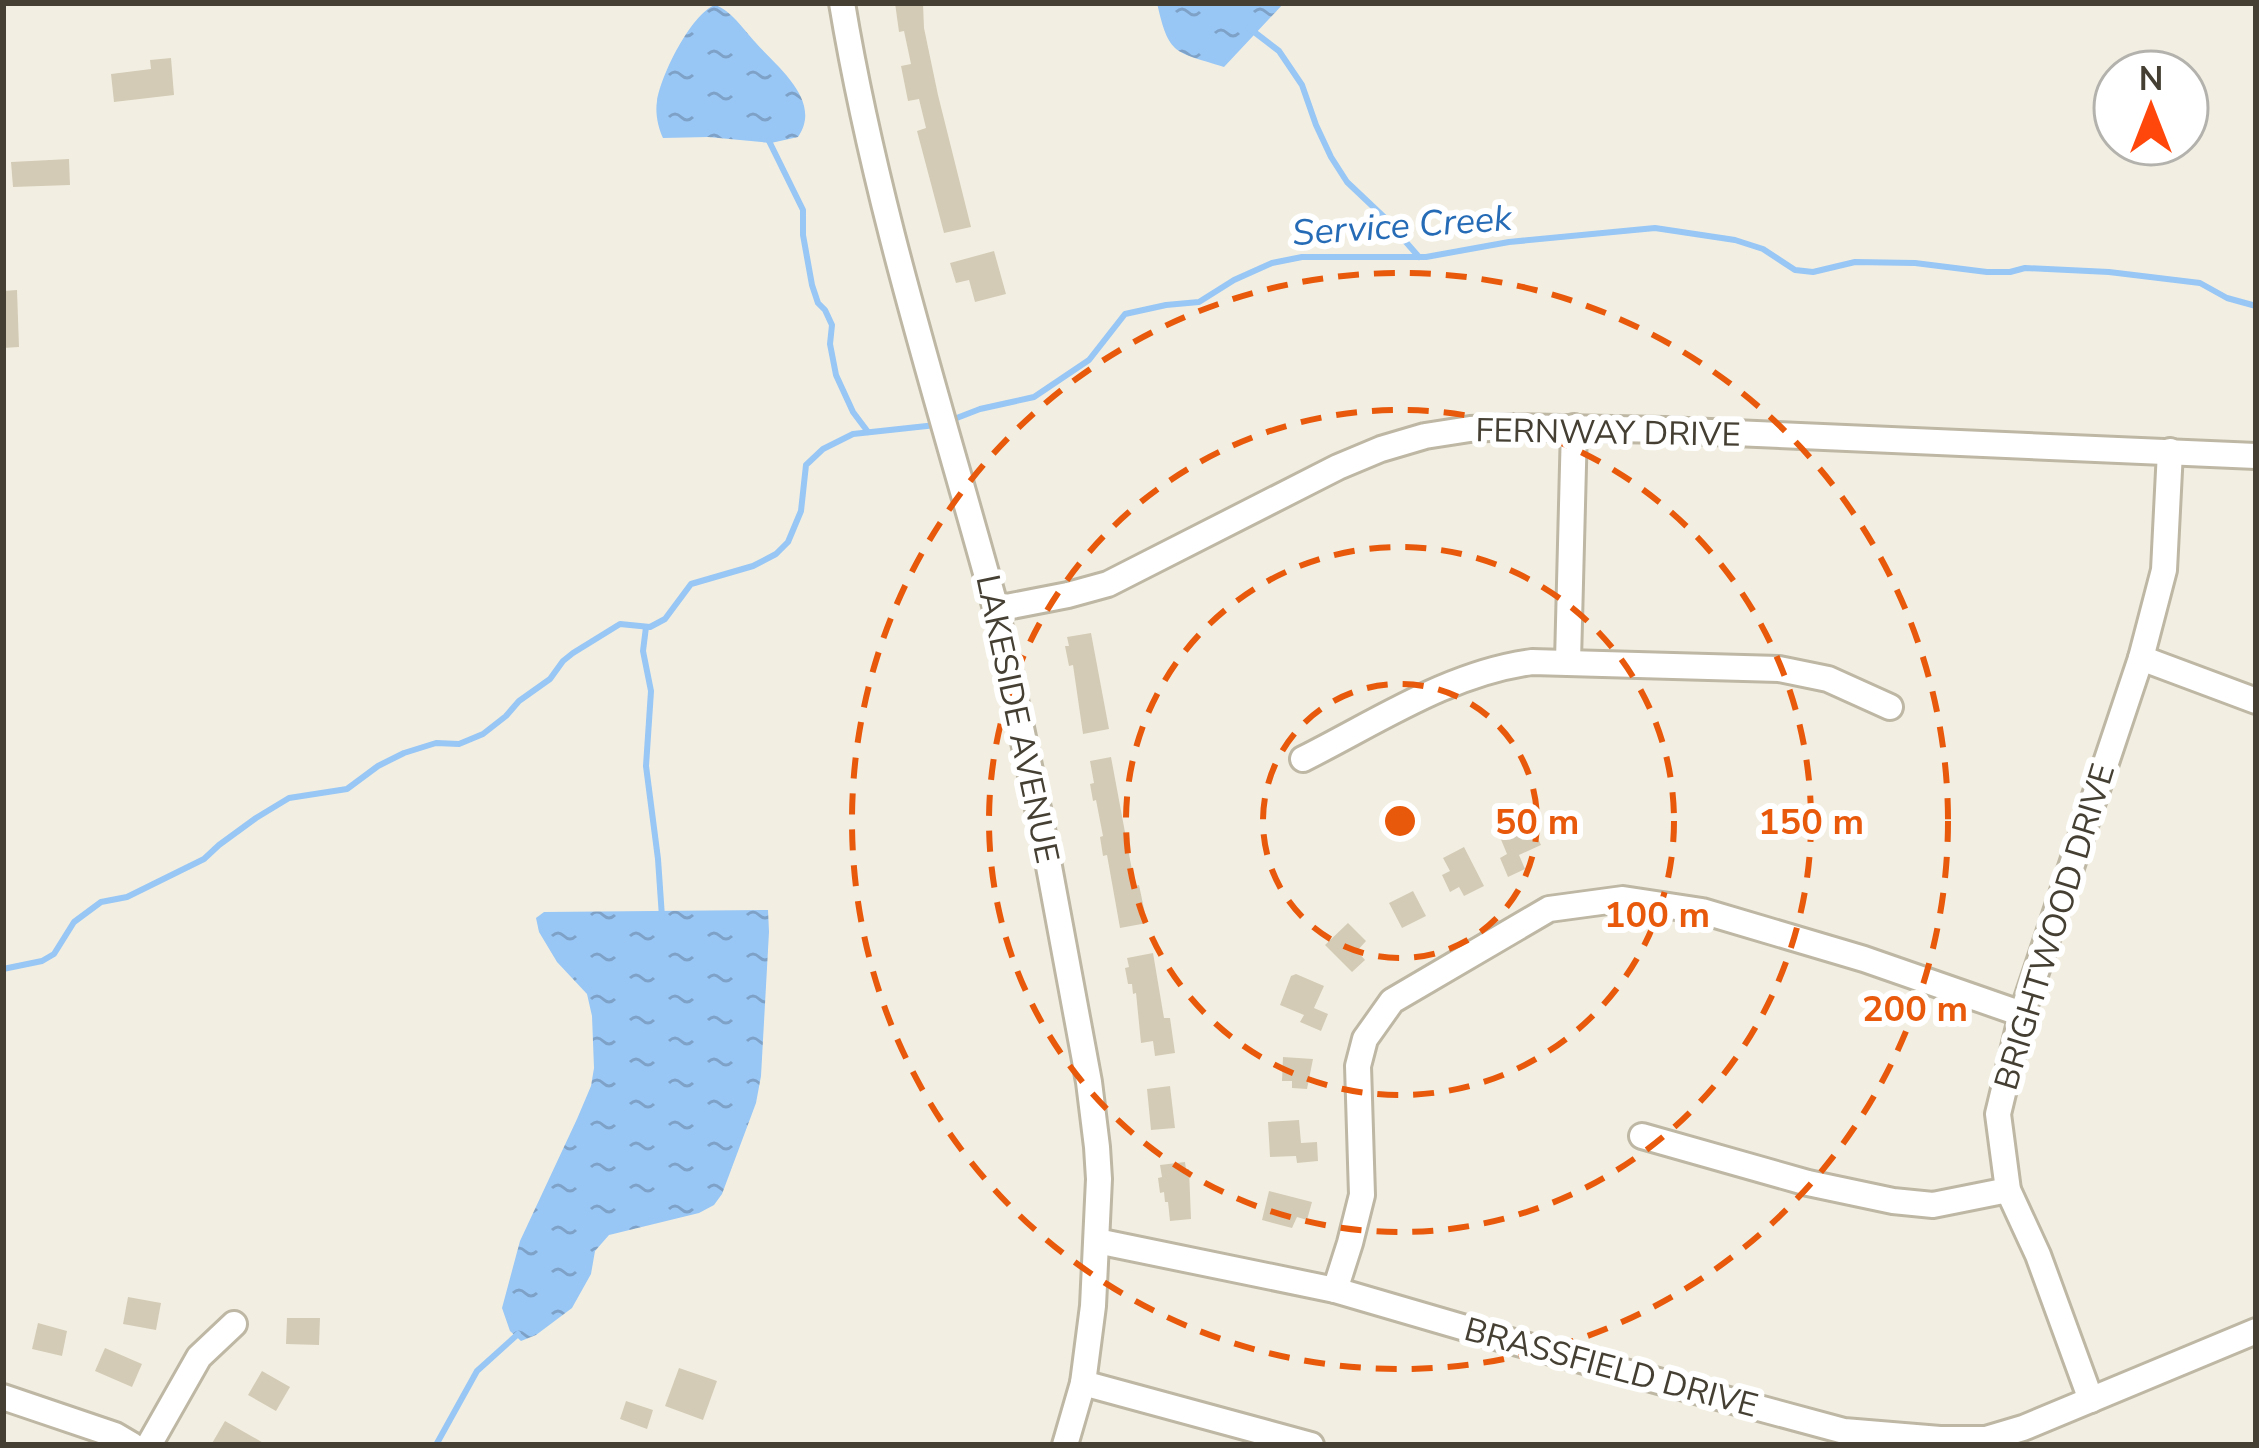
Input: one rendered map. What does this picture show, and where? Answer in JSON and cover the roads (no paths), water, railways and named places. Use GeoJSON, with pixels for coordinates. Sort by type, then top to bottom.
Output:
{"type":"FeatureCollection","features":[{"type":"Feature","properties":{"kind":"street","name":"LAKESIDE AVENUE"},"geometry":{"type":"LineString","coordinates":[[842,3],[875,170],[996,609],[1089,1082],[1100,1179],[1093,1306],[1083,1383],[1065,1445]]}},
{"type":"Feature","properties":{"kind":"street","name":"FERNWAY DRIVE"},"geometry":{"type":"LineString","coordinates":[[996,609],[1068,596],[1127,576],[1338,467],[1425,436],[1470,429],[1574,428],[2256,455]]}},
{"type":"Feature","properties":{"kind":"street"},"geometry":{"type":"LineString","coordinates":[[1568,662],[1574,428]]}},
{"type":"Feature","properties":{"kind":"street","name":"BRIGHTWOOD DRIVE"},"geometry":{"type":"LineString","coordinates":[[2091,1400],[2038,1255],[2008,1190],[1998,1114],[2022,1014],[2141,658],[2164,570],[2170,451]]}},
{"type":"Feature","properties":{"kind":"street"},"geometry":{"type":"LineString","coordinates":[[2141,658],[2256,701]]}},
{"type":"Feature","properties":{"kind":"street"},"geometry":{"type":"LineString","coordinates":[[1303,759],[1466,676],[1498,666],[1568,662],[1779,669],[1828,679],[1890,707]]}},
{"type":"Feature","properties":{"kind":"street"},"geometry":{"type":"LineString","coordinates":[[1335,1290],[1362,1195],[1358,1066],[1365,1039],[1392,1001],[1549,909],[1624,899],[1702,910],[2022,1014]]}},
{"type":"Feature","properties":{"kind":"street"},"geometry":{"type":"LineString","coordinates":[[1642,1136],[1808,1183],[1893,1201],[1933,1205],[2008,1190]]}},
{"type":"Feature","properties":{"kind":"street","name":"BRASSFIELD DRIVE"},"geometry":{"type":"LineString","coordinates":[[1097,1241],[1335,1290],[1844,1431],[1940,1439],[1986,1439],[2023,1428],[2256,1331]]}},
{"type":"Feature","properties":{"kind":"street"},"geometry":{"type":"LineString","coordinates":[[149,1445],[199,1357],[234,1324]]}},
{"type":"Feature","properties":{"kind":"street"},"geometry":{"type":"LineString","coordinates":[[1083,1383],[1311,1445]]}},
{"type":"Feature","properties":{"kind":"street"},"geometry":{"type":"LineString","coordinates":[[3,1397],[132,1445]]}},
{"type":"Feature","properties":{"kind":"water"},"geometry":{"type":"Polygon","coordinates":[[[1157,3],[1284,3],[1224,67],[1176,49],[1157,3]]]}},
{"type":"Feature","properties":{"kind":"water"},"geometry":{"type":"Polygon","coordinates":[[[715,5],[737,21],[794,85],[805,110],[798,137],[771,143],[663,138],[656,106],[664,76],[687,32],[715,5]]]}},
{"type":"Feature","properties":{"kind":"water"},"geometry":{"type":"Polygon","coordinates":[[[768,910],[761,1076],[756,1103],[722,1194],[699,1213],[609,1235],[595,1251],[591,1274],[572,1308],[521,1341],[510,1331],[502,1308],[520,1241],[577,1119],[594,1068],[587,994],[557,962],[536,918],[544,912],[768,910]]]}},
{"type":"Feature","properties":{"kind":"waterway"},"geometry":{"type":"LineString","coordinates":[[1249,28],[1279,51],[1302,85],[1316,125],[1347,182],[1419,257]]}},
{"type":"Feature","properties":{"kind":"waterway"},"geometry":{"type":"LineString","coordinates":[[769,141],[803,210],[812,285],[832,325],[836,375],[868,432]]}},
{"type":"Feature","properties":{"kind":"waterway","name":"Service Creek"},"geometry":{"type":"LineString","coordinates":[[949,421],[1034,397],[1089,360],[1125,314],[1199,302],[1272,263],[1302,257],[1426,257],[1509,242],[1655,228],[1735,240],[1763,249],[1795,270],[1813,272],[1855,262],[1987,272],[2025,268],[2109,272],[2200,283],[2227,298],[2256,306]]}},
{"type":"Feature","properties":{"kind":"waterway","name":"Service Creek"},"geometry":{"type":"LineString","coordinates":[[3,969],[54,954],[74,922],[101,902],[127,897],[204,859],[289,798],[347,789],[404,753],[436,743],[459,744],[483,734],[550,679],[563,661],[620,624],[650,627],[665,619],[691,584],[753,566],[776,554],[788,542],[801,511],[806,465],[823,449],[853,434],[936,425]]}},
{"type":"Feature","properties":{"kind":"waterway"},"geometry":{"type":"LineString","coordinates":[[646,627],[643,651],[651,691],[646,766],[662,917]]}},
{"type":"Feature","properties":{"kind":"waterway"},"geometry":{"type":"LineString","coordinates":[[436,1445],[477,1371],[518,1334]]}}]}
